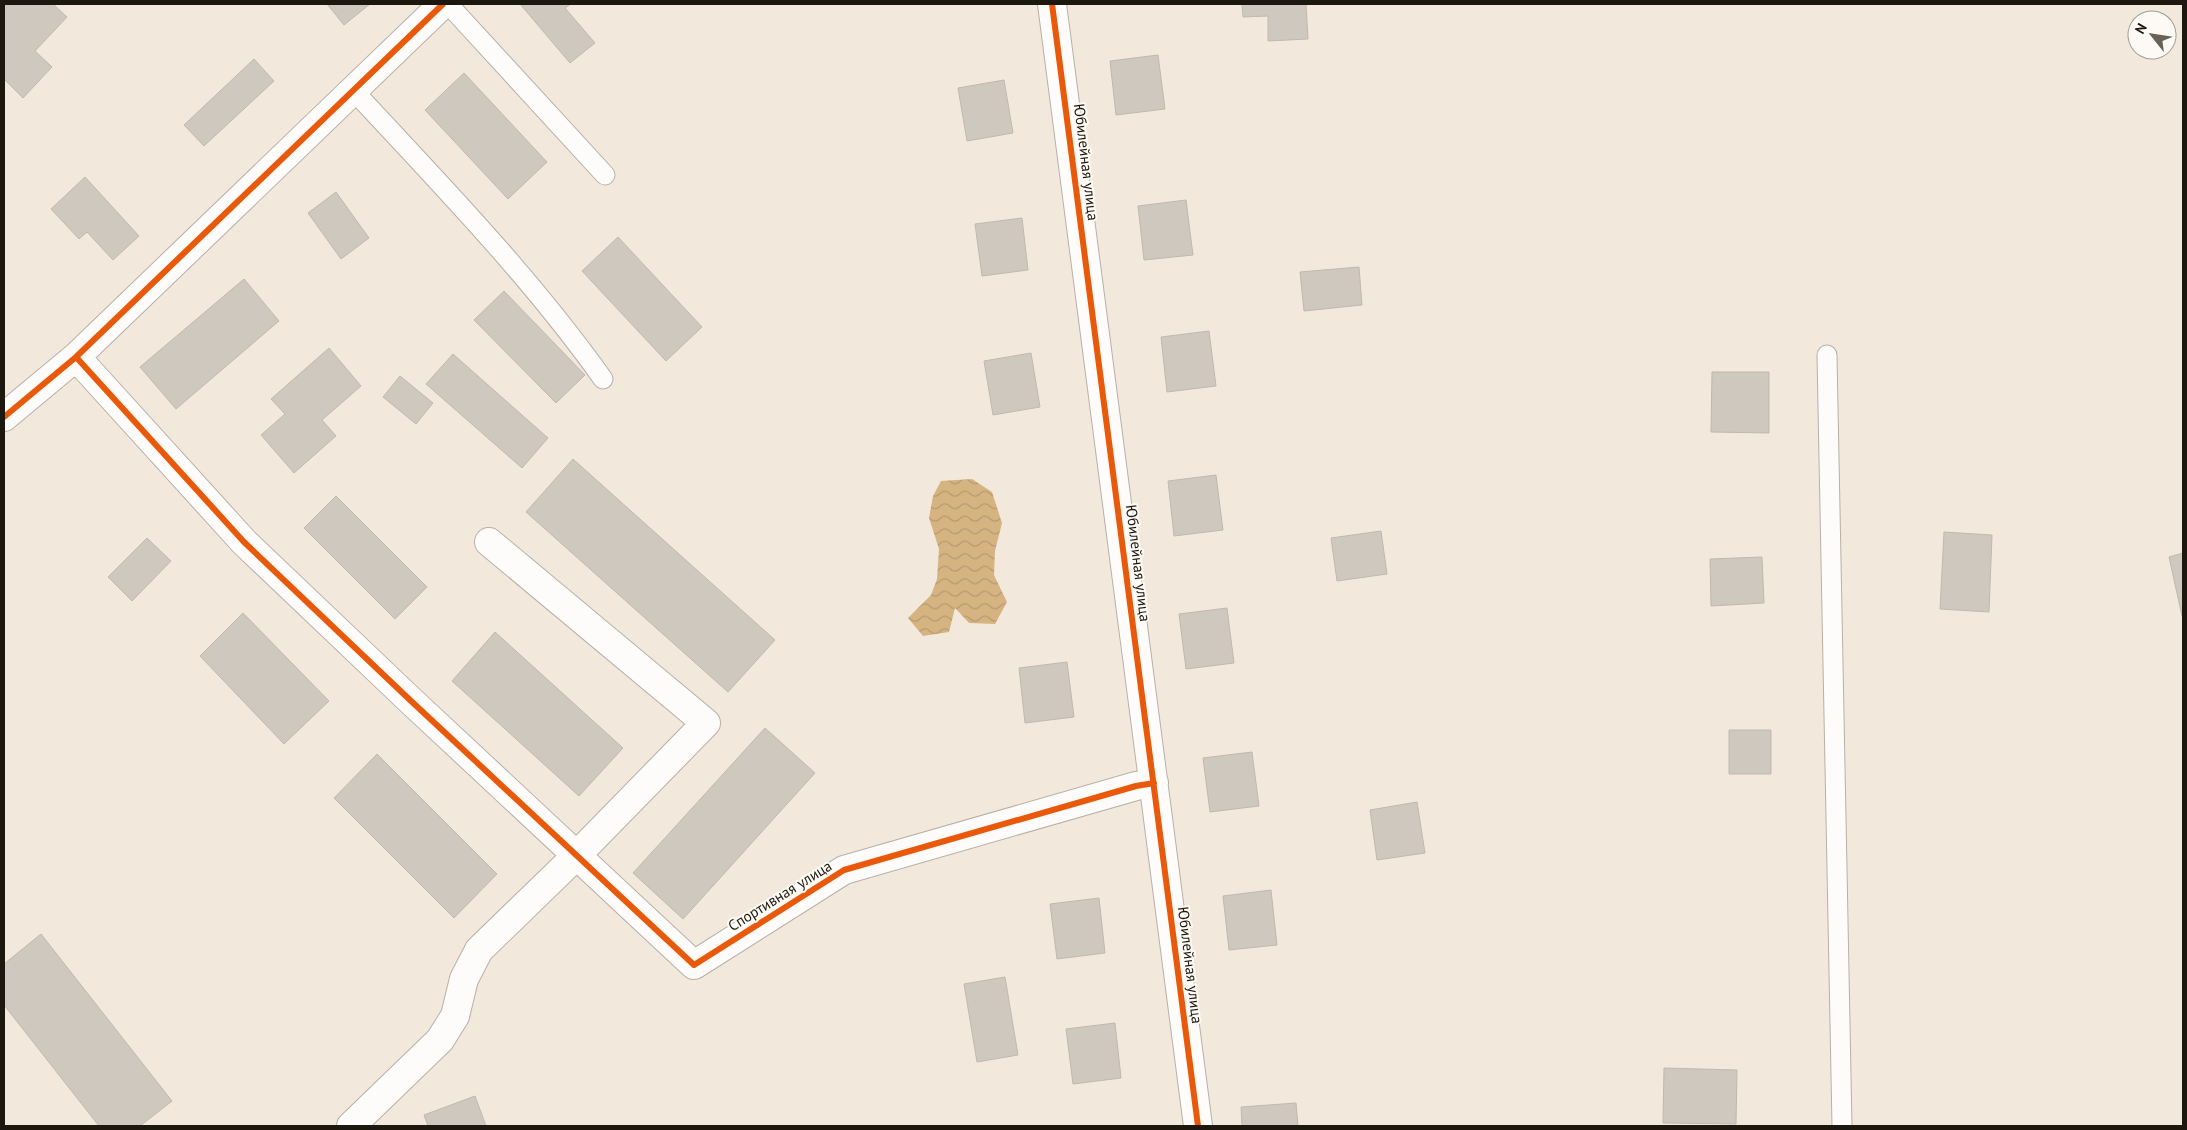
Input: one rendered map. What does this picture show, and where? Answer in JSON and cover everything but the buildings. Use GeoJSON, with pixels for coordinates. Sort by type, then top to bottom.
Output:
{"type":"FeatureCollection","features":[{"type":"Feature","properties":{"kind":"street"},"geometry":{"type":"LineString","coordinates":[[4,417],[76,357],[443,4]]}},
{"type":"Feature","properties":{"kind":"street","name":"Юбилейная улица"},"geometry":{"type":"LineString","coordinates":[[1052,4],[1198,1126]]}},
{"type":"Feature","properties":{"kind":"street"},"geometry":{"type":"LineString","coordinates":[[76,357],[244,542],[576,856]]}},
{"type":"Feature","properties":{"kind":"street"},"geometry":{"type":"LineString","coordinates":[[351,1126],[440,1040],[454,1016],[464,979],[479,950],[576,856],[706,723],[489,542]]}},
{"type":"Feature","properties":{"kind":"street","name":"Спортивная улица"},"geometry":{"type":"LineString","coordinates":[[576,856],[694,965],[844,870],[1136,786],[1154,783]]}},
{"type":"Feature","properties":{"kind":"lane"},"geometry":{"type":"LineString","coordinates":[[448,4],[604,175]]}},
{"type":"Feature","properties":{"kind":"lane"},"geometry":{"type":"LineString","coordinates":[[354,90],[510,261],[571,334],[603,379]]}},
{"type":"Feature","properties":{"kind":"lane"},"geometry":{"type":"LineString","coordinates":[[1827,355],[1842,1126]]}},
{"type":"Feature","properties":{"kind":"water"},"geometry":{"type":"Polygon","coordinates":[[[972,479],[992,492],[1002,523],[995,551],[994,575],[1007,602],[995,624],[969,623],[955,608],[949,632],[923,636],[908,618],[931,595],[937,579],[939,549],[929,518],[933,496],[941,481],[972,479]]]}},
{"type":"Feature","properties":{"kind":"cycle path"},"geometry":{"type":"LineString","coordinates":[[4,417],[76,357],[443,4]]}},
{"type":"Feature","properties":{"kind":"cycle path"},"geometry":{"type":"LineString","coordinates":[[1052,4],[1198,1126]]}},
{"type":"Feature","properties":{"kind":"cycle path"},"geometry":{"type":"LineString","coordinates":[[76,357],[244,542],[694,965],[844,870],[1136,786],[1154,783]]}}]}
